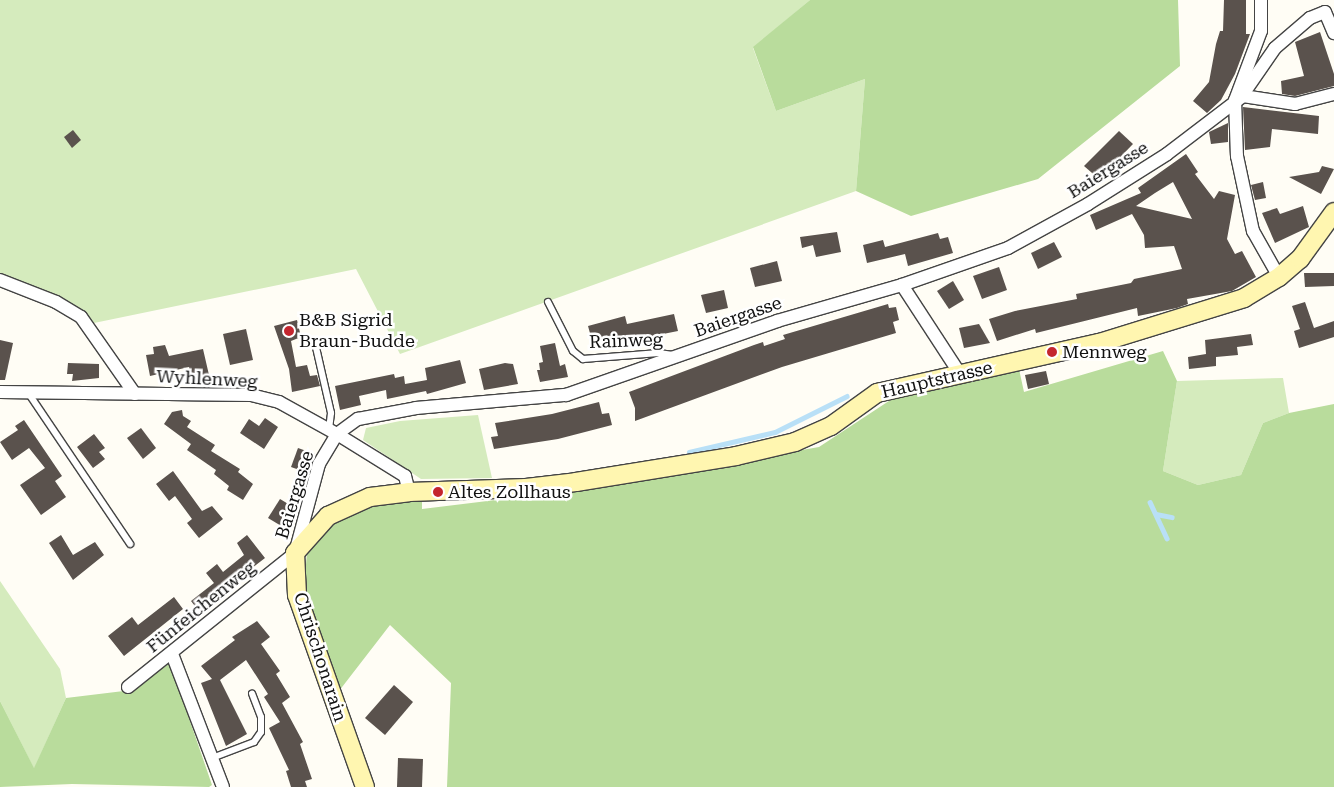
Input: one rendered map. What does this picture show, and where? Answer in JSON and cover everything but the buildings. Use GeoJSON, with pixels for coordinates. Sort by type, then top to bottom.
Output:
{"type":"FeatureCollection","features":[{"type":"Feature","properties":{"kind":"street"},"geometry":{"type":"LineString","coordinates":[[1262,0],[1261,31],[1239,98],[1237,156],[1254,231],[1279,277]]}},
{"type":"Feature","properties":{"kind":"street"},"geometry":{"type":"LineString","coordinates":[[1239,98],[1275,48],[1310,18],[1324,12],[1334,34]]}},
{"type":"Feature","properties":{"kind":"street"},"geometry":{"type":"LineString","coordinates":[[1239,98],[1295,104],[1334,94]]}},
{"type":"Feature","properties":{"kind":"street","name":"Baiergasse"},"geometry":{"type":"LineString","coordinates":[[295,553],[319,464],[333,431],[358,419],[416,408],[566,395],[677,356],[1008,248],[1088,204],[1167,154],[1239,98]]}},
{"type":"Feature","properties":{"kind":"street","name":"Hauptstrasse"},"geometry":{"type":"LineString","coordinates":[[401,493],[526,488],[736,456],[815,436],[877,393],[1099,343],[1182,319],[1244,298],[1279,277],[1300,259],[1334,212]]}},
{"type":"Feature","properties":{"kind":"street"},"geometry":{"type":"LineString","coordinates":[[0,280],[56,302],[80,317],[135,394]]}},
{"type":"Feature","properties":{"kind":"street"},"geometry":{"type":"LineString","coordinates":[[902,284],[960,374]]}},
{"type":"Feature","properties":{"kind":"street","name":"Wyhlenweg"},"geometry":{"type":"LineString","coordinates":[[0,392],[29,394],[251,395],[279,402],[333,431],[405,476],[401,493]]}},
{"type":"Feature","properties":{"kind":"street"},"geometry":{"type":"LineString","coordinates":[[295,553],[328,516],[370,497],[401,493]]}},
{"type":"Feature","properties":{"kind":"street","name":"Fünfeichenweg"},"geometry":{"type":"LineString","coordinates":[[128,687],[172,654],[295,553]]}},
{"type":"Feature","properties":{"kind":"street","name":"Chrischonarain"},"geometry":{"type":"LineString","coordinates":[[295,553],[297,595],[365,787]]}},
{"type":"Feature","properties":{"kind":"street"},"geometry":{"type":"LineString","coordinates":[[172,654],[223,787]]}},
{"type":"Feature","properties":{"kind":"lane","name":"Rainweg"},"geometry":{"type":"LineString","coordinates":[[548,302],[573,351],[583,359],[659,353],[677,356]]}},
{"type":"Feature","properties":{"kind":"lane"},"geometry":{"type":"LineString","coordinates":[[315,343],[332,414],[333,431]]}},
{"type":"Feature","properties":{"kind":"lane"},"geometry":{"type":"LineString","coordinates":[[29,394],[130,544]]}},
{"type":"Feature","properties":{"kind":"lane"},"geometry":{"type":"LineString","coordinates":[[212,758],[254,742],[261,732],[262,717],[252,694]]}},
{"type":"Feature","properties":{"kind":"green space"},"geometry":{"type":"Polygon","coordinates":[[[0,0],[810,0],[753,48],[776,111],[865,79],[856,191],[400,354],[356,269],[94,323],[0,277],[0,0]]]}},
{"type":"Feature","properties":{"kind":"green space"},"geometry":{"type":"Polygon","coordinates":[[[810,0],[1178,0],[1180,66],[1038,179],[911,216],[856,191],[865,79],[776,111],[753,47],[810,0]]]}},
{"type":"Feature","properties":{"kind":"green space"},"geometry":{"type":"Polygon","coordinates":[[[1163,351],[1177,381],[1163,471],[1198,485],[1241,475],[1263,423],[1289,413],[1334,404],[1334,787],[447,787],[451,683],[390,625],[339,691],[304,590],[307,552],[335,522],[373,504],[422,501],[422,509],[569,491],[819,447],[895,397],[1019,369],[1024,392],[1163,351]]]}},
{"type":"Feature","properties":{"kind":"green space"},"geometry":{"type":"Polygon","coordinates":[[[1283,378],[1289,413],[1263,423],[1241,475],[1198,485],[1163,471],[1177,381],[1283,378]]]}},
{"type":"Feature","properties":{"kind":"green space"},"geometry":{"type":"Polygon","coordinates":[[[478,415],[492,478],[421,479],[363,440],[366,428],[400,421],[478,415]]]}},
{"type":"Feature","properties":{"kind":"green space"},"geometry":{"type":"Polygon","coordinates":[[[0,581],[60,669],[66,698],[34,769],[0,701],[0,581]]]}},
{"type":"Feature","properties":{"kind":"green space"},"geometry":{"type":"Polygon","coordinates":[[[170,663],[212,785],[209,787],[72,784],[0,787],[0,701],[34,768],[66,698],[132,690],[170,663]]]}},
{"type":"Feature","properties":{"kind":"waterway"},"geometry":{"type":"LineString","coordinates":[[689,452],[775,432],[847,396]]}},
{"type":"Feature","properties":{"kind":"waterway"},"geometry":{"type":"LineString","coordinates":[[1150,502],[1167,538]]}},
{"type":"Feature","properties":{"kind":"waterway"},"geometry":{"type":"LineString","coordinates":[[1156,514],[1172,517]]}},
{"type":"Feature","properties":{"kind":"place","name":"B&B Sigrid Braun-Budde"},"geometry":{"type":"Point","coordinates":[289,331]}},
{"type":"Feature","properties":{"kind":"place","name":"Mennweg"},"geometry":{"type":"Point","coordinates":[1052,352]}},
{"type":"Feature","properties":{"kind":"place","name":"Altes Zollhaus"},"geometry":{"type":"Point","coordinates":[438,492]}}]}
